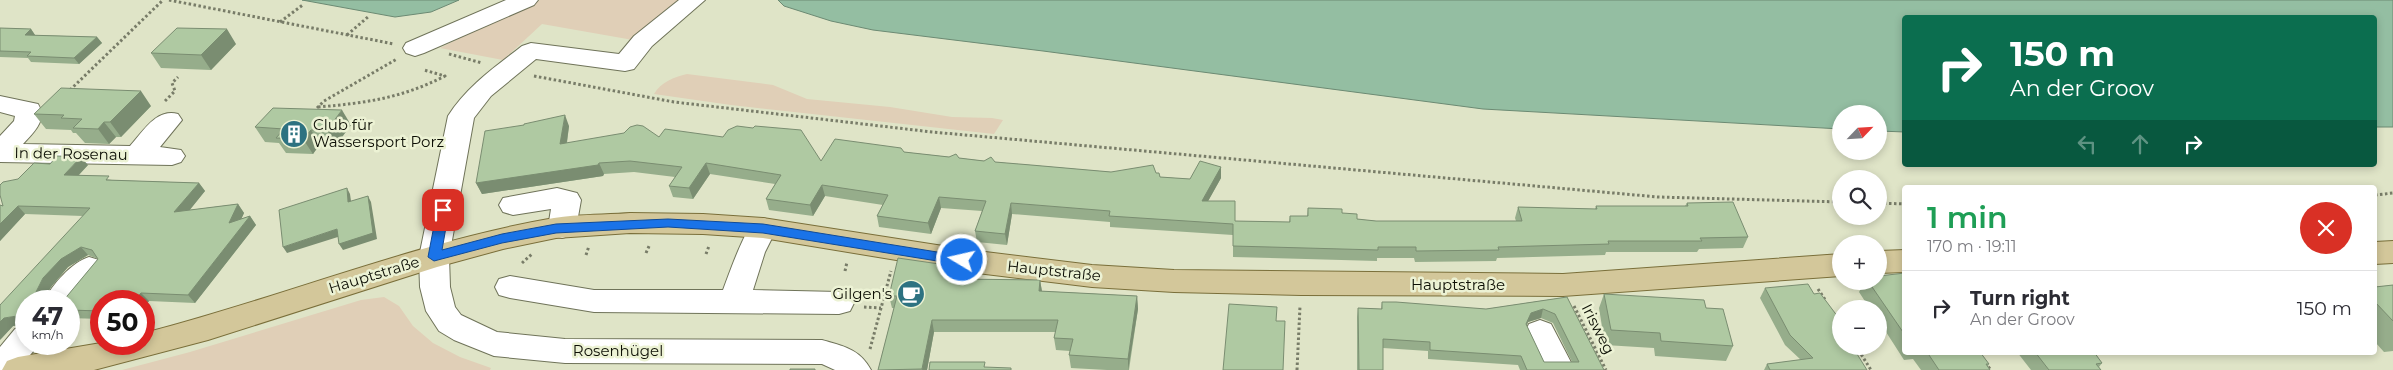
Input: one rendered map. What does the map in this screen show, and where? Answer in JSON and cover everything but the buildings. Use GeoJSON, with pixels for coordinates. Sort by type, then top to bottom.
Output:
{"type":"FeatureCollection","features":[{"type":"Feature","properties":{"kind":"main road","name":"Hauptstraße"},"geometry":{"type":"LineString","coordinates":[[18,370],[85,360],[208,328],[434,257],[502,239],[562,228],[668,223],[763,228],[962,260],[1092,276],[1174,281],[1302,284],[1563,285],[1832,266]]}},
{"type":"Feature","properties":{"kind":"main road"},"geometry":{"type":"LineString","coordinates":[[2377,253],[2393,252]]}},
{"type":"Feature","properties":{"kind":"main road"},"geometry":{"type":"LineString","coordinates":[[1887,262],[1902,261]]}},
{"type":"Feature","properties":{"kind":"street"},"geometry":{"type":"LineString","coordinates":[[494,0],[522,2]]}},
{"type":"Feature","properties":{"kind":"street","name":"Rosenhügel"},"geometry":{"type":"LineString","coordinates":[[693,0],[644,41],[626,63],[531,51],[482,90],[461,116],[434,257],[435,288],[441,311],[450,323],[465,332],[494,344],[565,350],[822,352],[838,356],[851,364],[862,361]]}},
{"type":"Feature","properties":{"kind":"street"},"geometry":{"type":"LineString","coordinates":[[420,59],[522,2]]}},
{"type":"Feature","properties":{"kind":"street","name":"In der Rosenau"},"geometry":{"type":"LineString","coordinates":[[0,104],[29,110],[27,124],[0,152]]}},
{"type":"Feature","properties":{"kind":"street"},"geometry":{"type":"LineString","coordinates":[[139,155],[169,120]]}},
{"type":"Feature","properties":{"kind":"street","name":"In der Rosenau"},"geometry":{"type":"LineString","coordinates":[[0,152],[172,156]]}},
{"type":"Feature","properties":{"kind":"street"},"geometry":{"type":"LineString","coordinates":[[513,205],[558,198],[567,200],[562,228]]}},
{"type":"Feature","properties":{"kind":"street"},"geometry":{"type":"LineString","coordinates":[[734,301],[751,252],[763,228]]}},
{"type":"Feature","properties":{"kind":"street"},"geometry":{"type":"LineString","coordinates":[[69,290],[89,268]]}},
{"type":"Feature","properties":{"kind":"street"},"geometry":{"type":"LineString","coordinates":[[510,287],[594,301],[839,303]]}},
{"type":"Feature","properties":{"kind":"street"},"geometry":{"type":"LineString","coordinates":[[1540,332],[1559,370]]}},
{"type":"Feature","properties":{"kind":"street"},"geometry":{"type":"LineString","coordinates":[[0,368],[15,351]]}},
{"type":"Feature","properties":{"kind":"path"},"geometry":{"type":"LineString","coordinates":[[64,95],[163,0]]}},
{"type":"Feature","properties":{"kind":"path"},"geometry":{"type":"LineString","coordinates":[[169,0],[346,35],[420,59],[445,76],[403,96],[378,102],[318,107]]}},
{"type":"Feature","properties":{"kind":"path"},"geometry":{"type":"LineString","coordinates":[[280,22],[304,4]]}},
{"type":"Feature","properties":{"kind":"path"},"geometry":{"type":"LineString","coordinates":[[346,35],[369,16]]}},
{"type":"Feature","properties":{"kind":"path"},"geometry":{"type":"LineString","coordinates":[[311,114],[324,101],[420,59],[448,54],[505,70],[674,102],[932,132],[1658,197],[1832,202]]}},
{"type":"Feature","properties":{"kind":"path"},"geometry":{"type":"LineString","coordinates":[[2377,194],[2393,193]]}},
{"type":"Feature","properties":{"kind":"path"},"geometry":{"type":"LineString","coordinates":[[1887,203],[1902,204]]}},
{"type":"Feature","properties":{"kind":"path"},"geometry":{"type":"LineString","coordinates":[[862,361],[893,263]]}},
{"type":"Feature","properties":{"kind":"path"},"geometry":{"type":"LineString","coordinates":[[1804,268],[1831,309]]}},
{"type":"Feature","properties":{"kind":"path"},"geometry":{"type":"LineString","coordinates":[[1297,370],[1302,284]]}},
{"type":"Feature","properties":{"kind":"path","name":"Irisweg"},"geometry":{"type":"LineString","coordinates":[[1570,298],[1606,370]]}},
{"type":"Feature","properties":{"kind":"path"},"geometry":{"type":"LineString","coordinates":[[1862,355],[1872,370]]}},
{"type":"Feature","properties":{"kind":"path"},"geometry":{"type":"LineString","coordinates":[[1981,358],[1991,370]]}},
{"type":"Feature","properties":{"kind":"shaded area"},"geometry":{"type":"Polygon","coordinates":[[[302,0],[459,0],[431,12],[395,17],[302,0]]]}},
{"type":"Feature","properties":{"kind":"shaded area"},"geometry":{"type":"Polygon","coordinates":[[[540,0],[683,0],[633,40],[542,24],[503,60],[440,48],[505,15],[540,0]]]}},
{"type":"Feature","properties":{"kind":"shaded area"},"geometry":{"type":"Polygon","coordinates":[[[778,0],[2393,0],[2393,127],[2377,127],[2377,15],[1902,15],[1902,132],[1888,131],[1888,105],[1832,105],[1832,128],[1483,109],[873,30],[831,21],[784,6],[778,0]]]}},
{"type":"Feature","properties":{"kind":"shaded area"},"geometry":{"type":"Polygon","coordinates":[[[687,74],[773,85],[807,99],[890,107],[952,117],[1003,120],[994,134],[731,105],[654,94],[660,86],[668,81],[687,74]]]}},
{"type":"Feature","properties":{"kind":"shaded area"},"geometry":{"type":"Polygon","coordinates":[[[384,297],[399,306],[413,326],[433,343],[460,357],[491,368],[490,370],[122,370],[190,352],[361,300],[384,297]]]}},
{"type":"Feature","properties":{"kind":"place","name":"Club für Wassersport Porz"},"geometry":{"type":"Point","coordinates":[294,134]}},
{"type":"Feature","properties":{"kind":"place","name":"Gilgen's"},"geometry":{"type":"Point","coordinates":[911,294]}},
{"type":"Feature","properties":{"kind":"route"},"geometry":{"type":"LineString","coordinates":[[443,210],[434,257],[502,239],[556,228],[668,223],[763,228],[962,260]]}}]}
